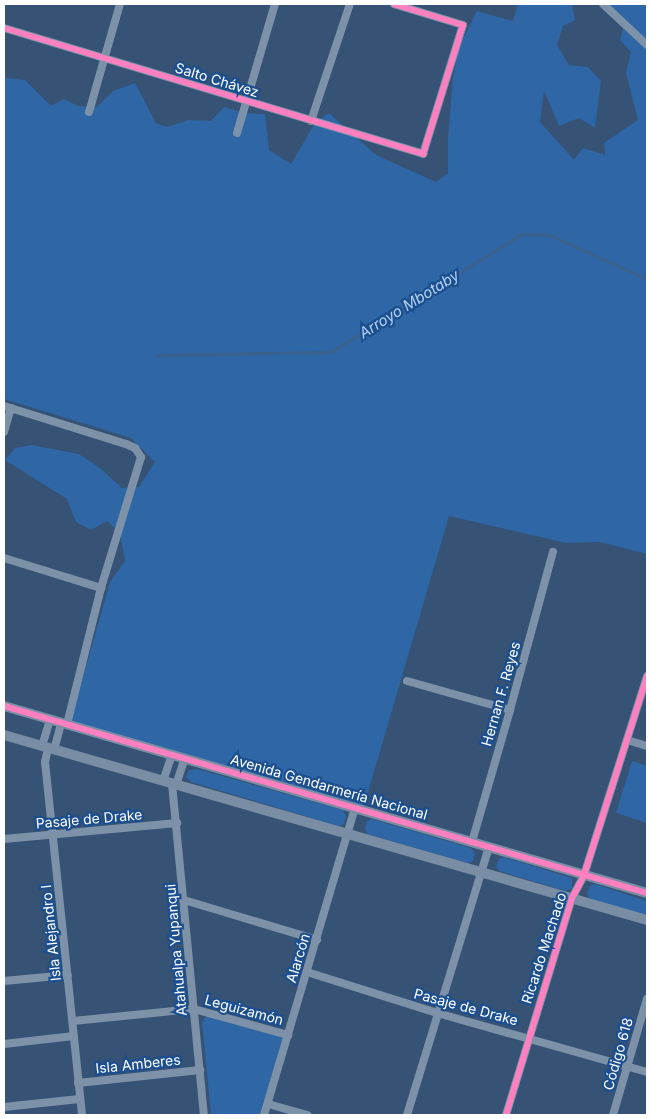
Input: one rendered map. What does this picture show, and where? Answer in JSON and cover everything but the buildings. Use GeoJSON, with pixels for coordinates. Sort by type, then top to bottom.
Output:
{"type":"FeatureCollection","features":[{"type":"Feature","properties":{"kind":"street"},"geometry":{"type":"LineString","coordinates":[[89,112],[120,4]]}},
{"type":"Feature","properties":{"kind":"street"},"geometry":{"type":"LineString","coordinates":[[237,133],[275,4]]}},
{"type":"Feature","properties":{"kind":"street"},"geometry":{"type":"LineString","coordinates":[[312,121],[350,4]]}},
{"type":"Feature","properties":{"kind":"street","name":"Salto Chávez"},"geometry":{"type":"LineString","coordinates":[[4,28],[423,154],[463,25],[394,4]]}},
{"type":"Feature","properties":{"kind":"street"},"geometry":{"type":"LineString","coordinates":[[603,4],[647,45]]}},
{"type":"Feature","properties":{"kind":"street"},"geometry":{"type":"LineString","coordinates":[[4,432],[7,407],[126,444],[135,448],[141,457],[101,588],[64,723],[48,748]]}},
{"type":"Feature","properties":{"kind":"street","name":"Hernan F. Reyes"},"geometry":{"type":"LineString","coordinates":[[472,842],[553,552]]}},
{"type":"Feature","properties":{"kind":"street"},"geometry":{"type":"LineString","coordinates":[[4,558],[101,588]]}},
{"type":"Feature","properties":{"kind":"street","name":"Ricardo Machado"},"geometry":{"type":"LineString","coordinates":[[506,1115],[572,898],[584,875],[647,676]]}},
{"type":"Feature","properties":{"kind":"street"},"geometry":{"type":"LineString","coordinates":[[406,681],[510,710]]}},
{"type":"Feature","properties":{"kind":"street","name":"Avenida Gendarmería Nacional"},"geometry":{"type":"LineString","coordinates":[[4,706],[647,893]]}},
{"type":"Feature","properties":{"kind":"street"},"geometry":{"type":"LineString","coordinates":[[48,748],[50,719]]}},
{"type":"Feature","properties":{"kind":"street"},"geometry":{"type":"LineString","coordinates":[[4,736],[647,920]]}},
{"type":"Feature","properties":{"kind":"street"},"geometry":{"type":"LineString","coordinates":[[627,740],[647,746]]}},
{"type":"Feature","properties":{"kind":"street","name":"Isla Alejandro I"},"geometry":{"type":"LineString","coordinates":[[48,748],[44,762],[82,1115]]}},
{"type":"Feature","properties":{"kind":"street"},"geometry":{"type":"LineString","coordinates":[[170,783],[172,755]]}},
{"type":"Feature","properties":{"kind":"street"},"geometry":{"type":"LineString","coordinates":[[170,783],[185,758]]}},
{"type":"Feature","properties":{"kind":"street","name":"Atahualpa Yupanqui"},"geometry":{"type":"LineString","coordinates":[[170,783],[184,900],[204,1115]]}},
{"type":"Feature","properties":{"kind":"street","name":"Alarcón"},"geometry":{"type":"LineString","coordinates":[[264,1115],[355,808]]}},
{"type":"Feature","properties":{"kind":"street","name":"Pasaje de Drake"},"geometry":{"type":"LineString","coordinates":[[4,839],[176,823]]}},
{"type":"Feature","properties":{"kind":"street"},"geometry":{"type":"LineString","coordinates":[[407,1115],[489,847]]}},
{"type":"Feature","properties":{"kind":"street"},"geometry":{"type":"LineString","coordinates":[[184,900],[317,940]]}},
{"type":"Feature","properties":{"kind":"street","name":"Pasaje de Drake"},"geometry":{"type":"LineString","coordinates":[[307,972],[437,1013],[530,1037],[647,1072]]}},
{"type":"Feature","properties":{"kind":"street"},"geometry":{"type":"LineString","coordinates":[[4,982],[68,975]]}},
{"type":"Feature","properties":{"kind":"street","name":"Código 618"},"geometry":{"type":"LineString","coordinates":[[613,1115],[647,999]]}},
{"type":"Feature","properties":{"kind":"street","name":"Leguizamón"},"geometry":{"type":"LineString","coordinates":[[73,1021],[194,1009],[288,1035]]}},
{"type":"Feature","properties":{"kind":"street"},"geometry":{"type":"LineString","coordinates":[[4,1044],[74,1036]]}},
{"type":"Feature","properties":{"kind":"street","name":"Isla Amberes"},"geometry":{"type":"LineString","coordinates":[[78,1083],[200,1070]]}},
{"type":"Feature","properties":{"kind":"street"},"geometry":{"type":"LineString","coordinates":[[4,1107],[80,1099]]}},
{"type":"Feature","properties":{"kind":"street"},"geometry":{"type":"LineString","coordinates":[[268,1104],[307,1115]]}},
{"type":"Feature","properties":{"kind":"shaded area"},"geometry":{"type":"Polygon","coordinates":[[[518,4],[572,4],[575,20],[563,26],[557,45],[569,65],[588,67],[601,81],[595,128],[579,118],[559,126],[544,91],[540,122],[574,160],[583,148],[605,155],[604,143],[638,120],[626,73],[631,52],[620,40],[624,26],[605,4],[647,4],[647,554],[600,542],[566,543],[449,516],[364,806],[69,727],[110,582],[125,561],[120,533],[107,521],[91,530],[76,522],[67,499],[5,460],[15,448],[31,445],[79,454],[101,469],[122,488],[139,487],[155,462],[131,438],[4,399],[4,78],[25,80],[51,106],[64,99],[78,106],[97,107],[113,91],[135,83],[156,123],[167,127],[189,120],[211,121],[224,107],[244,113],[265,114],[269,150],[291,164],[315,123],[329,113],[376,155],[436,182],[448,173],[448,138],[453,77],[459,47],[477,11],[513,21],[518,4]]]}},
{"type":"Feature","properties":{"kind":"shaded area"},"geometry":{"type":"Polygon","coordinates":[[[632,761],[647,766],[647,823],[616,813],[632,761]]]}},
{"type":"Feature","properties":{"kind":"shaded area"},"geometry":{"type":"Polygon","coordinates":[[[197,769],[343,810],[346,816],[344,824],[339,826],[191,782],[186,777],[189,770],[197,769]]]}},
{"type":"Feature","properties":{"kind":"shaded area"},"geometry":{"type":"Polygon","coordinates":[[[372,819],[471,848],[475,854],[473,861],[468,863],[367,834],[365,829],[367,821],[372,819]]]}},
{"type":"Feature","properties":{"kind":"shaded area"},"geometry":{"type":"Polygon","coordinates":[[[503,857],[572,878],[572,888],[566,891],[499,871],[496,866],[499,859],[503,857]]]}},
{"type":"Feature","properties":{"kind":"shaded area"},"geometry":{"type":"Polygon","coordinates":[[[595,884],[647,901],[647,916],[590,899],[587,893],[590,886],[595,884]]]}},
{"type":"Feature","properties":{"kind":"shaded area"},"geometry":{"type":"Polygon","coordinates":[[[207,1015],[283,1037],[260,1115],[211,1115],[202,1022],[207,1015]]]}},
{"type":"Feature","properties":{"kind":"waterway","name":"Arroyo Mbotaby"},"geometry":{"type":"LineString","coordinates":[[156,355],[331,352],[522,234],[550,235],[647,279]]}},
{"type":"Feature","properties":{"kind":"cycle path"},"geometry":{"type":"LineString","coordinates":[[4,28],[423,154],[463,25],[394,4]]}},
{"type":"Feature","properties":{"kind":"cycle path"},"geometry":{"type":"LineString","coordinates":[[506,1115],[572,898],[584,875],[647,676]]}},
{"type":"Feature","properties":{"kind":"cycle path"},"geometry":{"type":"LineString","coordinates":[[4,706],[647,893]]}}]}
